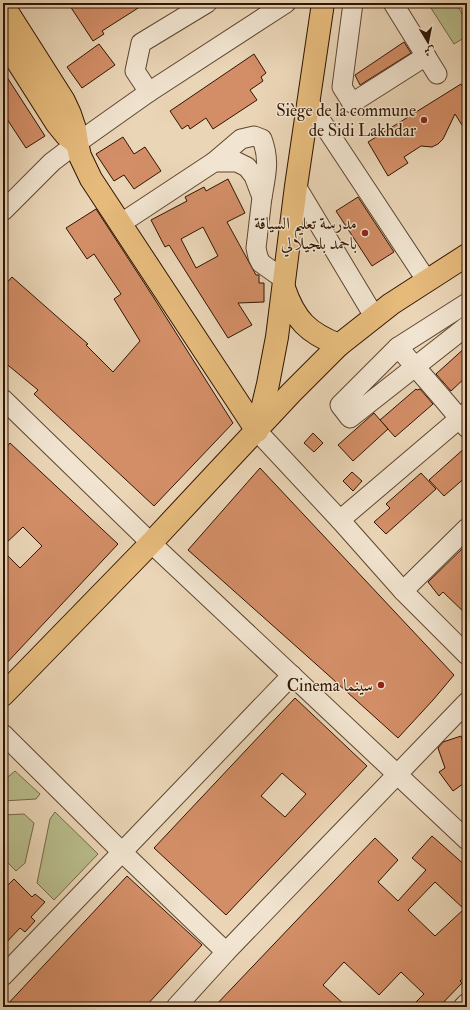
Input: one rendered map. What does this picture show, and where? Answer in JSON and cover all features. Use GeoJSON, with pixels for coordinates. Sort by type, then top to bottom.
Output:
{"type":"FeatureCollection","features":[{"type":"Feature","properties":{"kind":"main road"},"geometry":{"type":"LineString","coordinates":[[257,431],[271,371],[323,3]]}},
{"type":"Feature","properties":{"kind":"main road"},"geometry":{"type":"LineString","coordinates":[[3,5],[64,101],[75,128],[77,143],[88,174],[257,431]]}},
{"type":"Feature","properties":{"kind":"main road"},"geometry":{"type":"LineString","coordinates":[[3,39],[57,124],[66,135],[77,143]]}},
{"type":"Feature","properties":{"kind":"main road"},"geometry":{"type":"LineString","coordinates":[[3,695],[151,543],[291,393],[339,345],[390,304],[467,255]]}},
{"type":"Feature","properties":{"kind":"main road"},"geometry":{"type":"LineString","coordinates":[[284,284],[289,304],[298,319],[310,331],[339,345]]}},
{"type":"Feature","properties":{"kind":"street"},"geometry":{"type":"LineString","coordinates":[[149,92],[135,71],[141,43],[207,3]]}},
{"type":"Feature","properties":{"kind":"street"},"geometry":{"type":"LineString","coordinates":[[3,211],[52,162],[77,143],[149,92],[286,3]]}},
{"type":"Feature","properties":{"kind":"street"},"geometry":{"type":"LineString","coordinates":[[353,3],[342,87],[352,103],[370,92],[364,83],[409,55],[420,60],[437,74]]}},
{"type":"Feature","properties":{"kind":"street"},"geometry":{"type":"LineString","coordinates":[[393,3],[420,60]]}},
{"type":"Feature","properties":{"kind":"street"},"geometry":{"type":"LineString","coordinates":[[308,101],[427,281]]}},
{"type":"Feature","properties":{"kind":"street"},"geometry":{"type":"LineString","coordinates":[[120,224],[214,162],[241,139],[254,136],[262,139],[266,149],[268,166],[262,197],[256,248],[261,263],[284,284]]}},
{"type":"Feature","properties":{"kind":"street"},"geometry":{"type":"LineString","coordinates":[[214,162],[237,162],[247,167],[254,176],[262,197]]}},
{"type":"Feature","properties":{"kind":"street"},"geometry":{"type":"LineString","coordinates":[[296,186],[374,316]]}},
{"type":"Feature","properties":{"kind":"street"},"geometry":{"type":"LineString","coordinates":[[467,303],[398,347],[340,405],[350,418],[467,326]]}},
{"type":"Feature","properties":{"kind":"street"},"geometry":{"type":"LineString","coordinates":[[340,520],[464,419],[398,347]]}},
{"type":"Feature","properties":{"kind":"street"},"geometry":{"type":"LineString","coordinates":[[6,407],[467,840]]}},
{"type":"Feature","properties":{"kind":"street"},"geometry":{"type":"LineString","coordinates":[[257,431],[340,520],[403,591],[467,655]]}},
{"type":"Feature","properties":{"kind":"street"},"geometry":{"type":"LineString","coordinates":[[403,591],[467,528]]}},
{"type":"Feature","properties":{"kind":"street"},"geometry":{"type":"LineString","coordinates":[[3,976],[292,675]]}},
{"type":"Feature","properties":{"kind":"street"},"geometry":{"type":"LineString","coordinates":[[176,1007],[226,952],[398,776],[467,702]]}},
{"type":"Feature","properties":{"kind":"street"},"geometry":{"type":"LineString","coordinates":[[3,734],[226,952]]}},
{"type":"Feature","properties":{"kind":"street"},"geometry":{"type":"LineString","coordinates":[[463,1007],[467,1003]]}},
{"type":"Feature","properties":{"kind":"green space"},"geometry":{"type":"Polygon","coordinates":[[[434,3],[456,3],[467,23],[467,36],[454,44],[429,5],[434,3]]]}},
{"type":"Feature","properties":{"kind":"green space"},"geometry":{"type":"Polygon","coordinates":[[[15,771],[40,794],[36,799],[3,801],[3,781],[15,771]]]}},
{"type":"Feature","properties":{"kind":"green space"},"geometry":{"type":"Polygon","coordinates":[[[55,812],[98,854],[54,900],[37,883],[50,819],[55,812]]]}},
{"type":"Feature","properties":{"kind":"green space"},"geometry":{"type":"Polygon","coordinates":[[[24,814],[34,823],[25,863],[16,871],[3,858],[3,815],[24,814]]]}},
{"type":"Feature","properties":{"kind":"building"},"geometry":{"type":"Polygon","coordinates":[[[68,3],[146,3],[102,31],[104,34],[93,41],[68,3]]]}},
{"type":"Feature","properties":{"kind":"building"},"geometry":{"type":"Polygon","coordinates":[[[404,42],[411,53],[360,85],[355,75],[404,42]]]}},
{"type":"Feature","properties":{"kind":"building"},"geometry":{"type":"Polygon","coordinates":[[[99,44],[115,65],[82,88],[67,67],[99,44]]]}},
{"type":"Feature","properties":{"kind":"building"},"geometry":{"type":"Polygon","coordinates":[[[254,54],[266,73],[261,77],[263,81],[250,90],[257,100],[213,129],[206,118],[190,129],[188,125],[182,129],[170,111],[254,54]]]}},
{"type":"Feature","properties":{"kind":"building"},"geometry":{"type":"Polygon","coordinates":[[[3,71],[45,136],[26,148],[3,113],[3,71]]]}},
{"type":"Feature","properties":{"kind":"building"},"geometry":{"type":"Polygon","coordinates":[[[461,84],[467,94],[467,133],[455,114],[443,139],[438,144],[432,147],[421,146],[404,157],[408,163],[388,176],[368,142],[461,84]]]}},
{"type":"Feature","properties":{"kind":"building"},"geometry":{"type":"Polygon","coordinates":[[[123,137],[134,154],[145,147],[161,171],[134,189],[124,175],[114,181],[96,154],[123,137]]]}},
{"type":"Feature","properties":{"kind":"building"},"geometry":{"type":"Polygon","coordinates":[[[228,179],[245,213],[227,222],[256,275],[259,275],[259,283],[264,283],[264,302],[238,303],[252,325],[228,338],[169,245],[165,247],[151,220],[187,201],[185,197],[204,187],[206,191],[228,179]],[[203,227],[181,239],[196,268],[218,256],[203,227]]]}},
{"type":"Feature","properties":{"kind":"building"},"geometry":{"type":"Polygon","coordinates":[[[358,197],[394,252],[372,266],[336,211],[358,197]]]}},
{"type":"Feature","properties":{"kind":"building"},"geometry":{"type":"Polygon","coordinates":[[[96,209],[233,423],[154,506],[34,394],[38,390],[3,361],[3,287],[12,277],[88,344],[86,345],[113,372],[140,341],[114,299],[121,294],[94,254],[87,259],[66,228],[96,209]]]}},
{"type":"Feature","properties":{"kind":"building"},"geometry":{"type":"Polygon","coordinates":[[[467,346],[467,376],[451,391],[436,374],[467,346]]]}},
{"type":"Feature","properties":{"kind":"building"},"geometry":{"type":"Polygon","coordinates":[[[416,389],[420,389],[433,404],[395,437],[380,420],[416,389]]]}},
{"type":"Feature","properties":{"kind":"building"},"geometry":{"type":"Polygon","coordinates":[[[374,413],[388,429],[353,461],[338,445],[374,413]]]}},
{"type":"Feature","properties":{"kind":"building"},"geometry":{"type":"Polygon","coordinates":[[[313,433],[323,443],[314,452],[304,443],[313,433]]]}},
{"type":"Feature","properties":{"kind":"building"},"geometry":{"type":"Polygon","coordinates":[[[10,443],[118,544],[3,667],[3,551],[20,568],[42,546],[23,527],[3,546],[3,451],[10,443]]]}},
{"type":"Feature","properties":{"kind":"building"},"geometry":{"type":"Polygon","coordinates":[[[467,446],[467,476],[444,496],[429,480],[467,446]]]}},
{"type":"Feature","properties":{"kind":"building"},"geometry":{"type":"Polygon","coordinates":[[[260,468],[454,675],[398,738],[188,550],[260,468]]]}},
{"type":"Feature","properties":{"kind":"building"},"geometry":{"type":"Polygon","coordinates":[[[352,472],[362,481],[353,491],[343,481],[352,472]]]}},
{"type":"Feature","properties":{"kind":"building"},"geometry":{"type":"Polygon","coordinates":[[[421,473],[436,489],[386,534],[374,522],[390,508],[386,504],[421,473]]]}},
{"type":"Feature","properties":{"kind":"building"},"geometry":{"type":"Polygon","coordinates":[[[467,544],[467,615],[443,592],[439,596],[428,582],[467,544]]]}},
{"type":"Feature","properties":{"kind":"building"},"geometry":{"type":"Polygon","coordinates":[[[295,698],[367,766],[226,915],[154,848],[295,698]],[[282,773],[261,796],[285,817],[306,794],[282,773]]]}},
{"type":"Feature","properties":{"kind":"building"},"geometry":{"type":"Polygon","coordinates":[[[461,736],[467,753],[467,781],[453,791],[439,772],[445,768],[438,748],[443,742],[461,736]]]}},
{"type":"Feature","properties":{"kind":"building"},"geometry":{"type":"Polygon","coordinates":[[[432,836],[467,867],[467,975],[460,981],[462,983],[439,1007],[411,1007],[424,994],[401,972],[379,995],[344,962],[323,985],[347,1007],[214,1007],[375,838],[398,860],[378,882],[398,901],[426,870],[412,858],[432,836]],[[435,882],[408,910],[435,936],[464,909],[435,882]]]}},
{"type":"Feature","properties":{"kind":"building"},"geometry":{"type":"Polygon","coordinates":[[[127,876],[202,945],[145,1007],[5,1007],[127,876]]]}},
{"type":"Feature","properties":{"kind":"building"},"geometry":{"type":"Polygon","coordinates":[[[14,879],[32,897],[35,894],[45,902],[31,917],[35,921],[25,932],[20,928],[3,946],[3,890],[14,879]]]}},
{"type":"Feature","properties":{"kind":"place","name":"Siège de la commune de Sidi Lakhdar"},"geometry":{"type":"Point","coordinates":[424,120]}},
{"type":"Feature","properties":{"kind":"place","name":"مدرسة تعليم السياقة باحمد بلجيلالي"},"geometry":{"type":"Point","coordinates":[365,233]}},
{"type":"Feature","properties":{"kind":"place","name":"Cinema سينما"},"geometry":{"type":"Point","coordinates":[381,685]}}]}
